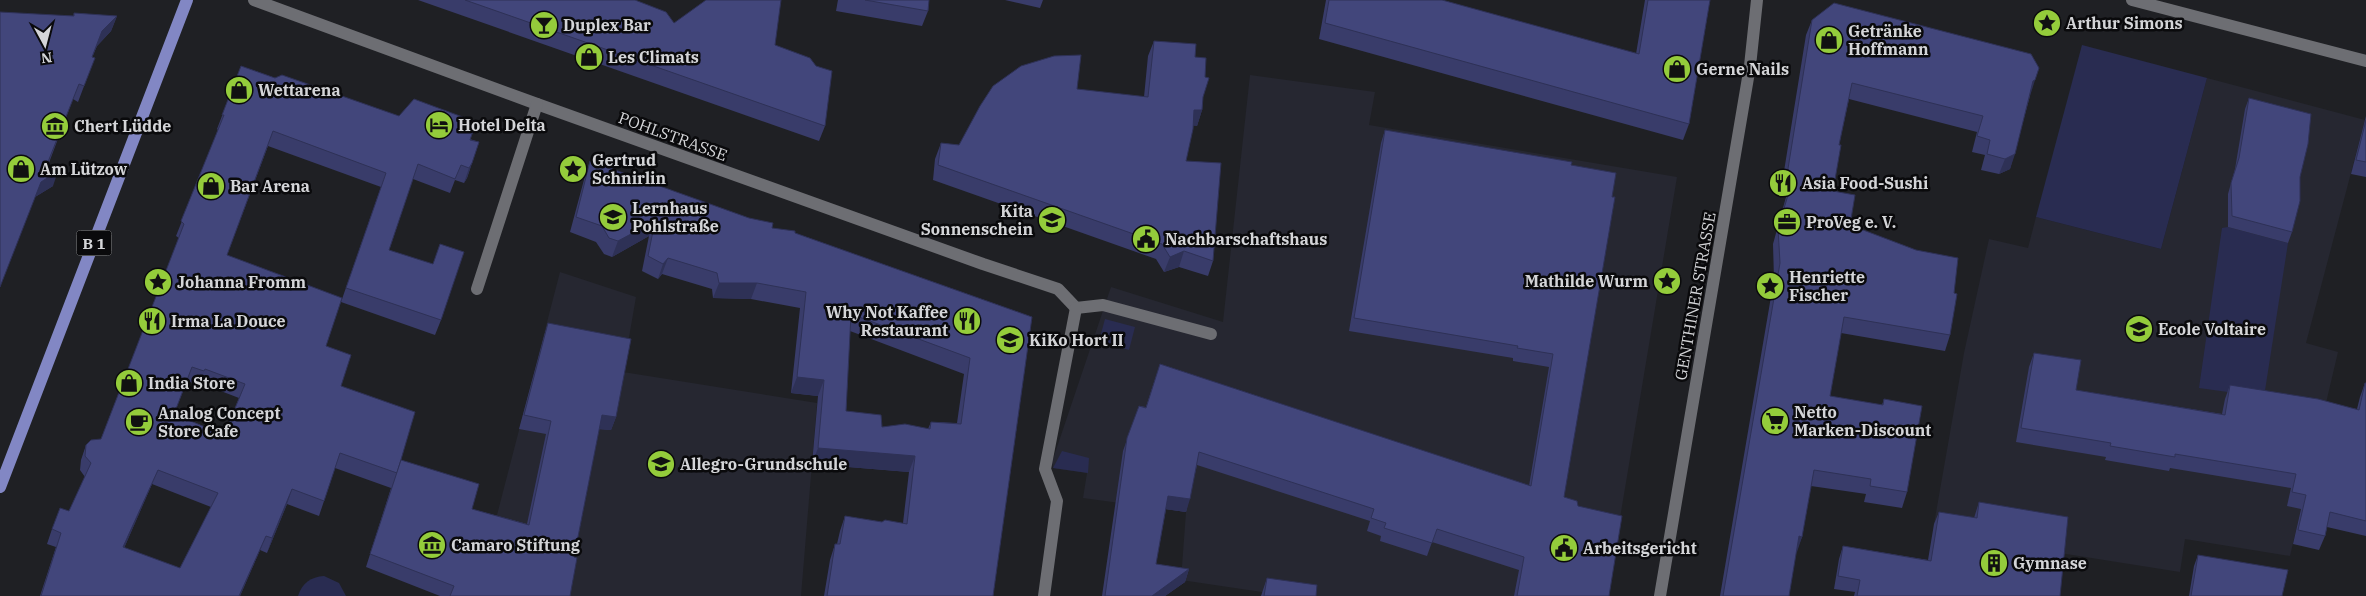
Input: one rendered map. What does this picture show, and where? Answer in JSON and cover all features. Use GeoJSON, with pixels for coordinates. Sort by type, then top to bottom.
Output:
{"type":"FeatureCollection","features":[{"type":"Feature","properties":{"kind":"main road","name":"B 1"},"geometry":{"type":"LineString","coordinates":[[0,487],[187,0]]}},
{"type":"Feature","properties":{"kind":"street","name":"POHLSTRASSE"},"geometry":{"type":"LineString","coordinates":[[254,0],[536,104],[983,264],[1032,279],[1058,289],[1076,308]]}},
{"type":"Feature","properties":{"kind":"street","name":"GENTHINER STRASSE"},"geometry":{"type":"LineString","coordinates":[[1660,596],[1750,66],[1757,0]]}},
{"type":"Feature","properties":{"kind":"street"},"geometry":{"type":"LineString","coordinates":[[2132,0],[2366,61]]}},
{"type":"Feature","properties":{"kind":"street"},"geometry":{"type":"LineString","coordinates":[[477,289],[536,104]]}},
{"type":"Feature","properties":{"kind":"street"},"geometry":{"type":"LineString","coordinates":[[1044,596],[1057,501],[1045,469],[1076,308],[1103,305],[1211,334]]}},
{"type":"Feature","properties":{"kind":"shaded area"},"geometry":{"type":"Polygon","coordinates":[[[2082,45],[2207,78],[2161,249],[2036,217],[2082,45]]]}},
{"type":"Feature","properties":{"kind":"shaded area"},"geometry":{"type":"Polygon","coordinates":[[[1250,75],[1375,92],[1369,125],[1677,177],[1607,596],[1288,596],[1181,580],[1186,512],[1083,498],[1087,473],[1053,468],[1052,462],[1111,287],[1223,322],[1250,75]]]}},
{"type":"Feature","properties":{"kind":"shaded area","name":"Ecole Voltaire"},"geometry":{"type":"Polygon","coordinates":[[[2207,78],[2365,120],[2306,343],[2338,352],[2290,556],[2185,539],[2180,572],[2060,553],[1975,515],[1973,531],[1934,524],[1964,353],[1989,239],[2028,248],[2036,217],[2161,249],[2207,78]]]}},
{"type":"Feature","properties":{"kind":"shaded area"},"geometry":{"type":"Polygon","coordinates":[[[2228,227],[2288,243],[2264,397],[2199,388],[2222,228],[2228,227]]]}},
{"type":"Feature","properties":{"kind":"shaded area","name":"Allegro-Grundschule"},"geometry":{"type":"Polygon","coordinates":[[[560,272],[636,297],[623,372],[817,403],[801,596],[476,596],[560,272]]]}},
{"type":"Feature","properties":{"kind":"shaded area"},"geometry":{"type":"Polygon","coordinates":[[[1105,319],[1135,327],[1129,350],[1099,341],[1105,319]]]}},
{"type":"Feature","properties":{"kind":"shaded area"},"geometry":{"type":"Polygon","coordinates":[[[1062,451],[1089,458],[1088,473],[1053,468],[1062,451]]]}},
{"type":"Feature","properties":{"kind":"shaded area"},"geometry":{"type":"Polygon","coordinates":[[[324,576],[339,583],[346,596],[298,596],[308,582],[324,576]]]}},
{"type":"Feature","properties":{"kind":"building"},"geometry":{"type":"Polygon","coordinates":[[[465,0],[635,0],[666,12],[674,23],[706,0],[781,0],[775,45],[810,58],[816,66],[832,71],[825,126],[465,0]]]}},
{"type":"Feature","properties":{"kind":"building"},"geometry":{"type":"Polygon","coordinates":[[[865,0],[929,0],[928,11],[865,0]]]}},
{"type":"Feature","properties":{"kind":"building"},"geometry":{"type":"Polygon","coordinates":[[[1329,0],[1442,0],[1639,54],[1648,0],[1710,0],[1689,124],[1325,23],[1329,0]]]}},
{"type":"Feature","properties":{"kind":"building"},"geometry":{"type":"Polygon","coordinates":[[[1834,3],[2031,54],[2039,68],[2033,81],[2015,154],[2005,159],[1987,154],[1990,140],[1977,136],[1983,116],[1852,83],[1839,145],[1841,145],[1833,191],[1855,195],[1850,225],[1916,250],[1958,258],[1954,293],[1957,294],[1950,335],[1844,317],[1830,396],[1883,405],[1884,399],[1922,406],[1907,492],[1870,486],[1871,479],[1814,470],[1802,537],[1799,536],[1789,596],[1723,596],[1780,263],[1778,228],[1792,182],[1786,181],[1812,20],[1834,3]]]}},
{"type":"Feature","properties":{"kind":"building"},"geometry":{"type":"Polygon","coordinates":[[[0,12],[74,16],[74,13],[117,16],[102,31],[92,57],[95,58],[84,86],[79,84],[46,167],[58,171],[41,182],[0,287],[0,12]]]}},
{"type":"Feature","properties":{"kind":"building"},"geometry":{"type":"Polygon","coordinates":[[[1154,41],[1196,44],[1195,57],[1206,58],[1205,77],[1209,78],[1203,97],[1202,110],[1194,110],[1193,129],[1186,161],[1221,163],[1213,261],[1184,251],[1170,257],[1162,244],[938,165],[941,143],[959,145],[993,86],[1021,66],[1054,56],[1081,55],[1077,89],[1148,97],[1154,41]]]}},
{"type":"Feature","properties":{"kind":"building"},"geometry":{"type":"Polygon","coordinates":[[[241,66],[275,78],[282,75],[399,116],[414,99],[476,122],[470,140],[479,142],[472,163],[469,168],[461,165],[455,179],[418,164],[389,250],[433,264],[440,244],[464,252],[441,320],[346,288],[386,173],[273,131],[227,255],[342,298],[326,346],[351,355],[341,386],[415,412],[397,473],[340,453],[324,501],[292,489],[272,538],[266,536],[239,596],[41,596],[61,533],[52,529],[60,508],[69,511],[91,463],[85,456],[86,445],[91,440],[101,439],[184,224],[181,221],[224,115],[222,115],[241,66]],[[192,367],[174,414],[224,435],[245,384],[205,369],[204,371],[192,367]],[[158,470],[123,547],[180,568],[218,493],[158,470]]]}},
{"type":"Feature","properties":{"kind":"building"},"geometry":{"type":"Polygon","coordinates":[[[2249,98],[2311,114],[2308,144],[2300,177],[2300,201],[2292,232],[2232,216],[2231,183],[2239,158],[2249,98]]]}},
{"type":"Feature","properties":{"kind":"building"},"geometry":{"type":"Polygon","coordinates":[[[2366,120],[2366,162],[2356,160],[2366,120]]]}},
{"type":"Feature","properties":{"kind":"building"},"geometry":{"type":"Polygon","coordinates":[[[1385,130],[1572,162],[1571,165],[1616,173],[1612,197],[1615,197],[1564,497],[1577,501],[1578,506],[1622,516],[1609,596],[1517,596],[1524,557],[1437,529],[1432,543],[1384,528],[1386,523],[1371,518],[1374,509],[1199,452],[1190,499],[1168,496],[1156,564],[1189,569],[1152,596],[1105,596],[1127,438],[1139,406],[1146,408],[1160,364],[1531,486],[1553,354],[1517,348],[1518,346],[1354,318],[1385,130]]]}},
{"type":"Feature","properties":{"kind":"building"},"geometry":{"type":"Polygon","coordinates":[[[590,161],[749,218],[773,223],[772,228],[795,231],[795,233],[1032,317],[993,596],[827,596],[835,544],[840,544],[845,516],[907,524],[915,456],[818,448],[824,380],[797,377],[806,292],[757,283],[719,283],[717,273],[668,258],[663,264],[648,256],[655,221],[618,241],[609,238],[602,226],[576,217],[590,161]],[[851,314],[846,411],[881,415],[882,427],[905,424],[930,429],[931,422],[961,424],[970,358],[851,314]]]}},
{"type":"Feature","properties":{"kind":"building"},"geometry":{"type":"Polygon","coordinates":[[[548,323],[631,339],[616,417],[602,415],[574,557],[577,558],[570,596],[450,596],[454,586],[370,554],[401,460],[479,484],[472,509],[529,525],[551,421],[524,415],[548,323]]]}},
{"type":"Feature","properties":{"kind":"building"},"geometry":{"type":"Polygon","coordinates":[[[2034,353],[2081,360],[2076,390],[2225,415],[2230,385],[2318,399],[2359,410],[2366,383],[2366,521],[2330,512],[2325,536],[2298,530],[2306,495],[2292,492],[2296,474],[2175,454],[2175,457],[2110,446],[2111,443],[2021,428],[2034,353]]]}},
{"type":"Feature","properties":{"kind":"building"},"geometry":{"type":"Polygon","coordinates":[[[1979,502],[2068,517],[2060,596],[1857,596],[1860,580],[1838,576],[1843,546],[1931,561],[1939,512],[1977,518],[1979,502]]]}},
{"type":"Feature","properties":{"kind":"building"},"geometry":{"type":"Polygon","coordinates":[[[2198,555],[2288,570],[2282,596],[2191,596],[2198,555]]]}},
{"type":"Feature","properties":{"kind":"building"},"geometry":{"type":"Polygon","coordinates":[[[1267,578],[1317,585],[1316,596],[1264,596],[1267,578]]]}},
{"type":"Feature","properties":{"kind":"place","name":"Arthur Simons"},"geometry":{"type":"Point","coordinates":[2047,23]}},
{"type":"Feature","properties":{"kind":"place","name":"Duplex Bar"},"geometry":{"type":"Point","coordinates":[544,25]}},
{"type":"Feature","properties":{"kind":"place","name":"Getränke Hoffmann"},"geometry":{"type":"Point","coordinates":[1829,40]}},
{"type":"Feature","properties":{"kind":"place","name":"Les Climats"},"geometry":{"type":"Point","coordinates":[589,57]}},
{"type":"Feature","properties":{"kind":"place","name":"Gerne Nails"},"geometry":{"type":"Point","coordinates":[1677,69]}},
{"type":"Feature","properties":{"kind":"place","name":"Wettarena"},"geometry":{"type":"Point","coordinates":[239,90]}},
{"type":"Feature","properties":{"kind":"place","name":"Hotel Delta"},"geometry":{"type":"Point","coordinates":[439,125]}},
{"type":"Feature","properties":{"kind":"place","name":"Chert Lüdde"},"geometry":{"type":"Point","coordinates":[55,126]}},
{"type":"Feature","properties":{"kind":"place","name":"Am Lützow"},"geometry":{"type":"Point","coordinates":[21,169]}},
{"type":"Feature","properties":{"kind":"place","name":"Gertrud Schnirlin"},"geometry":{"type":"Point","coordinates":[573,169]}},
{"type":"Feature","properties":{"kind":"place","name":"Asia Food-Sushi"},"geometry":{"type":"Point","coordinates":[1783,183]}},
{"type":"Feature","properties":{"kind":"place","name":"Bar Arena"},"geometry":{"type":"Point","coordinates":[211,186]}},
{"type":"Feature","properties":{"kind":"place","name":"Lernhaus Pohlstraße"},"geometry":{"type":"Point","coordinates":[613,217]}},
{"type":"Feature","properties":{"kind":"place","name":"Kita Sonnenschein"},"geometry":{"type":"Point","coordinates":[1052,220]}},
{"type":"Feature","properties":{"kind":"place","name":"ProVeg e. V."},"geometry":{"type":"Point","coordinates":[1787,222]}},
{"type":"Feature","properties":{"kind":"place","name":"Nachbarschaftshaus"},"geometry":{"type":"Point","coordinates":[1146,239]}},
{"type":"Feature","properties":{"kind":"place","name":"Mathilde Wurm"},"geometry":{"type":"Point","coordinates":[1667,281]}},
{"type":"Feature","properties":{"kind":"place","name":"Johanna Fromm"},"geometry":{"type":"Point","coordinates":[158,282]}},
{"type":"Feature","properties":{"kind":"place","name":"Henriette Fischer"},"geometry":{"type":"Point","coordinates":[1770,286]}},
{"type":"Feature","properties":{"kind":"place","name":"Irma La Douce"},"geometry":{"type":"Point","coordinates":[152,321]}},
{"type":"Feature","properties":{"kind":"place","name":"Why Not Kaffee Restaurant"},"geometry":{"type":"Point","coordinates":[967,321]}},
{"type":"Feature","properties":{"kind":"place","name":"Ecole Voltaire"},"geometry":{"type":"Point","coordinates":[2139,329]}},
{"type":"Feature","properties":{"kind":"place","name":"KiKo Hort II"},"geometry":{"type":"Point","coordinates":[1010,340]}},
{"type":"Feature","properties":{"kind":"place","name":"India Store"},"geometry":{"type":"Point","coordinates":[129,383]}},
{"type":"Feature","properties":{"kind":"place","name":"Netto Marken-Discount"},"geometry":{"type":"Point","coordinates":[1775,421]}},
{"type":"Feature","properties":{"kind":"place","name":"Analog Concept Store Cafe"},"geometry":{"type":"Point","coordinates":[139,422]}},
{"type":"Feature","properties":{"kind":"place","name":"Allegro-Grundschule"},"geometry":{"type":"Point","coordinates":[661,464]}},
{"type":"Feature","properties":{"kind":"place","name":"Camaro Stiftung"},"geometry":{"type":"Point","coordinates":[432,545]}},
{"type":"Feature","properties":{"kind":"place","name":"Arbeitsgericht"},"geometry":{"type":"Point","coordinates":[1564,548]}},
{"type":"Feature","properties":{"kind":"place","name":"Gymnase"},"geometry":{"type":"Point","coordinates":[1994,563]}}]}
